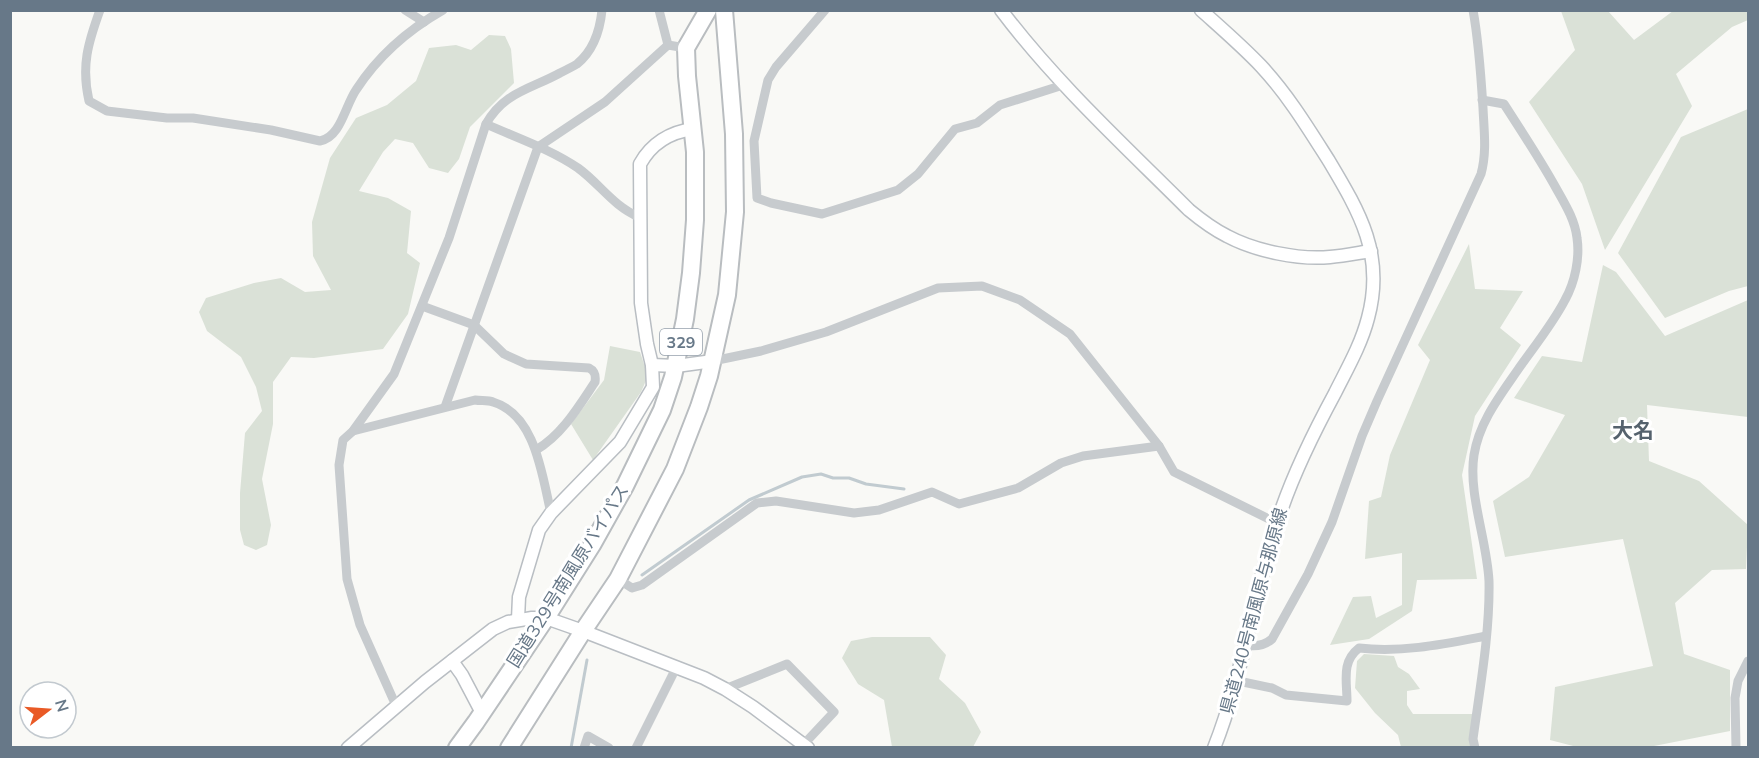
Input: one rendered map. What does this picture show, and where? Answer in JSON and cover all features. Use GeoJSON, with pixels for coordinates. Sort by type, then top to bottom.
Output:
{"type":"FeatureCollection","features":[{"type":"Feature","properties":{"kind":"highway"},"geometry":{"type":"LineString","coordinates":[[686,48],[708,10]]}},
{"type":"Feature","properties":{"kind":"highway","name":"329"},"geometry":{"type":"LineString","coordinates":[[509,747],[618,579],[675,469],[713,361],[731,264],[736,189],[724,10]]}},
{"type":"Feature","properties":{"kind":"highway","name":"国道329号南風原バイパス"},"geometry":{"type":"LineString","coordinates":[[457,747],[546,618],[592,545],[625,486],[662,410],[676,366],[691,273],[696,195],[686,48]]}},
{"type":"Feature","properties":{"kind":"street"},"geometry":{"type":"LineString","coordinates":[[100,10],[87,54],[85,82],[88,100],[107,111],[167,118],[193,118],[271,130],[321,141],[327,140],[335,132],[354,92],[374,65],[408,33],[444,10]]}},
{"type":"Feature","properties":{"kind":"street"},"geometry":{"type":"LineString","coordinates":[[405,10],[424,22]]}},
{"type":"Feature","properties":{"kind":"street"},"geometry":{"type":"LineString","coordinates":[[398,705],[393,699],[360,626],[347,579],[339,465],[343,440],[394,374],[449,238],[486,124],[493,112],[507,99],[577,64],[591,47],[601,24],[602,10]]}},
{"type":"Feature","properties":{"kind":"street"},"geometry":{"type":"LineString","coordinates":[[659,10],[668,45]]}},
{"type":"Feature","properties":{"kind":"street"},"geometry":{"type":"LineString","coordinates":[[825,10],[776,67],[768,80],[754,141],[758,198],[822,214],[898,190],[918,174],[955,129],[977,123],[1000,105],[1064,83]]}},
{"type":"Feature","properties":{"kind":"street"},"geometry":{"type":"LineString","coordinates":[[1001,10],[1064,83],[1189,210],[1209,226],[1250,246],[1299,256],[1329,257],[1371,251]]}},
{"type":"Feature","properties":{"kind":"street","name":"県道240号南風原与那原線"},"geometry":{"type":"LineString","coordinates":[[1201,10],[1260,65],[1303,118],[1360,216],[1371,251],[1373,289],[1370,310],[1353,357],[1299,466],[1277,523],[1263,569],[1234,688],[1214,747]]}},
{"type":"Feature","properties":{"kind":"street"},"geometry":{"type":"LineString","coordinates":[[1246,645],[1264,644],[1272,639],[1308,574],[1332,522],[1362,436],[1377,401],[1481,174],[1485,156],[1473,10]]}},
{"type":"Feature","properties":{"kind":"street"},"geometry":{"type":"LineString","coordinates":[[668,45],[686,48]]}},
{"type":"Feature","properties":{"kind":"street"},"geometry":{"type":"LineString","coordinates":[[445,408],[538,147],[606,102],[668,45]]}},
{"type":"Feature","properties":{"kind":"street"},"geometry":{"type":"LineString","coordinates":[[1475,747],[1473,739],[1486,636],[1489,582],[1486,549],[1474,483],[1473,458],[1476,443],[1484,422],[1496,402],[1566,299],[1578,256],[1578,240],[1574,223],[1541,161],[1504,104],[1482,100]]}},
{"type":"Feature","properties":{"kind":"street"},"geometry":{"type":"LineString","coordinates":[[486,124],[558,156],[580,170],[625,211],[639,217]]}},
{"type":"Feature","properties":{"kind":"street"},"geometry":{"type":"LineString","coordinates":[[518,619],[519,597],[539,530],[551,513],[620,442],[652,387],[652,365],[641,303],[640,164],[657,142],[693,129]]}},
{"type":"Feature","properties":{"kind":"street"},"geometry":{"type":"LineString","coordinates":[[652,365],[676,366],[760,351],[826,332],[938,288],[982,286],[1020,300],[1070,334],[1159,446],[1174,472],[1277,523]]}},
{"type":"Feature","properties":{"kind":"street"},"geometry":{"type":"LineString","coordinates":[[423,306],[474,325],[504,354],[526,364],[593,370],[596,376],[595,382],[572,416],[544,446],[536,450]]}},
{"type":"Feature","properties":{"kind":"street"},"geometry":{"type":"LineString","coordinates":[[353,430],[475,400],[494,402],[511,412],[528,432],[536,450],[551,513]]}},
{"type":"Feature","properties":{"kind":"street"},"geometry":{"type":"LineString","coordinates":[[618,579],[632,588],[642,585],[757,504],[776,501],[854,513],[879,510],[932,492],[959,504],[1018,488],[1061,463],[1083,456],[1159,446]]}},
{"type":"Feature","properties":{"kind":"street"},"geometry":{"type":"LineString","coordinates":[[348,747],[493,629],[518,619],[546,618],[677,666],[725,688],[806,746],[834,712],[787,664],[725,688]]}},
{"type":"Feature","properties":{"kind":"street"},"geometry":{"type":"LineString","coordinates":[[1234,688],[1243,682],[1272,688],[1286,695],[1347,701],[1348,659],[1359,648],[1379,651],[1407,649],[1486,636]]}},
{"type":"Feature","properties":{"kind":"street"},"geometry":{"type":"LineString","coordinates":[[452,661],[482,713]]}},
{"type":"Feature","properties":{"kind":"street"},"geometry":{"type":"LineString","coordinates":[[1736,747],[1735,698],[1738,681],[1749,661]]}},
{"type":"Feature","properties":{"kind":"street"},"geometry":{"type":"LineString","coordinates":[[636,747],[677,666]]}},
{"type":"Feature","properties":{"kind":"street"},"geometry":{"type":"LineString","coordinates":[[584,747],[588,736],[609,747]]}},
{"type":"Feature","properties":{"kind":"shaded area"},"geometry":{"type":"Polygon","coordinates":[[[1561,11],[1608,11],[1634,40],[1673,11],[1748,11],[1748,20],[1732,27],[1676,74],[1692,106],[1605,250],[1582,184],[1529,102],[1575,50],[1561,11]]]}},
{"type":"Feature","properties":{"kind":"shaded area"},"geometry":{"type":"Polygon","coordinates":[[[489,35],[505,36],[511,49],[514,83],[470,127],[459,159],[448,173],[429,168],[413,143],[395,139],[383,152],[359,191],[388,198],[411,211],[407,253],[420,263],[408,314],[383,349],[314,358],[291,357],[273,382],[273,424],[262,479],[271,525],[267,545],[256,550],[244,545],[240,530],[240,493],[245,433],[262,411],[256,387],[241,357],[207,331],[199,312],[206,298],[254,283],[281,278],[305,292],[331,290],[313,256],[312,222],[330,158],[356,118],[387,105],[416,81],[429,48],[456,45],[471,50],[489,35]]]}},
{"type":"Feature","properties":{"kind":"shaded area"},"geometry":{"type":"Polygon","coordinates":[[[1748,109],[1748,286],[1729,291],[1665,318],[1618,253],[1681,137],[1748,109]]]}},
{"type":"Feature","properties":{"kind":"shaded area"},"geometry":{"type":"Polygon","coordinates":[[[1469,244],[1475,289],[1523,291],[1500,328],[1521,345],[1475,416],[1462,475],[1477,579],[1417,580],[1412,611],[1369,639],[1330,645],[1353,597],[1371,596],[1376,618],[1402,605],[1402,553],[1365,559],[1369,501],[1381,497],[1390,455],[1430,360],[1418,345],[1469,244]]]}},
{"type":"Feature","properties":{"kind":"shaded area"},"geometry":{"type":"Polygon","coordinates":[[[1603,265],[1616,272],[1665,336],[1748,300],[1748,417],[1647,405],[1649,461],[1699,481],[1748,525],[1746,569],[1712,570],[1675,603],[1684,654],[1730,670],[1730,731],[1649,747],[1577,747],[1550,740],[1555,687],[1653,666],[1623,539],[1505,557],[1493,501],[1529,477],[1565,415],[1514,398],[1542,356],[1582,362],[1603,265]]]}},
{"type":"Feature","properties":{"kind":"shaded area"},"geometry":{"type":"Polygon","coordinates":[[[610,346],[640,352],[648,376],[641,392],[593,460],[571,424],[604,380],[610,346]]]}},
{"type":"Feature","properties":{"kind":"shaded area"},"geometry":{"type":"Polygon","coordinates":[[[872,637],[930,637],[946,655],[939,679],[965,703],[981,732],[973,747],[892,747],[884,700],[858,684],[842,658],[851,641],[872,637]]]}},
{"type":"Feature","properties":{"kind":"shaded area"},"geometry":{"type":"Polygon","coordinates":[[[1364,654],[1394,656],[1398,667],[1409,674],[1420,689],[1407,691],[1407,705],[1413,714],[1473,714],[1471,747],[1401,747],[1398,735],[1375,713],[1355,688],[1357,661],[1364,654]]]}},
{"type":"Feature","properties":{"kind":"waterway"},"geometry":{"type":"LineString","coordinates":[[642,575],[749,500],[802,477],[821,474],[833,478],[849,478],[866,484],[904,489]]}},
{"type":"Feature","properties":{"kind":"waterway"},"geometry":{"type":"LineString","coordinates":[[571,748],[587,660]]}},
{"type":"Feature","properties":{"kind":"district","name":"大名"},"geometry":{"type":"Point","coordinates":[1633,431]}}]}
